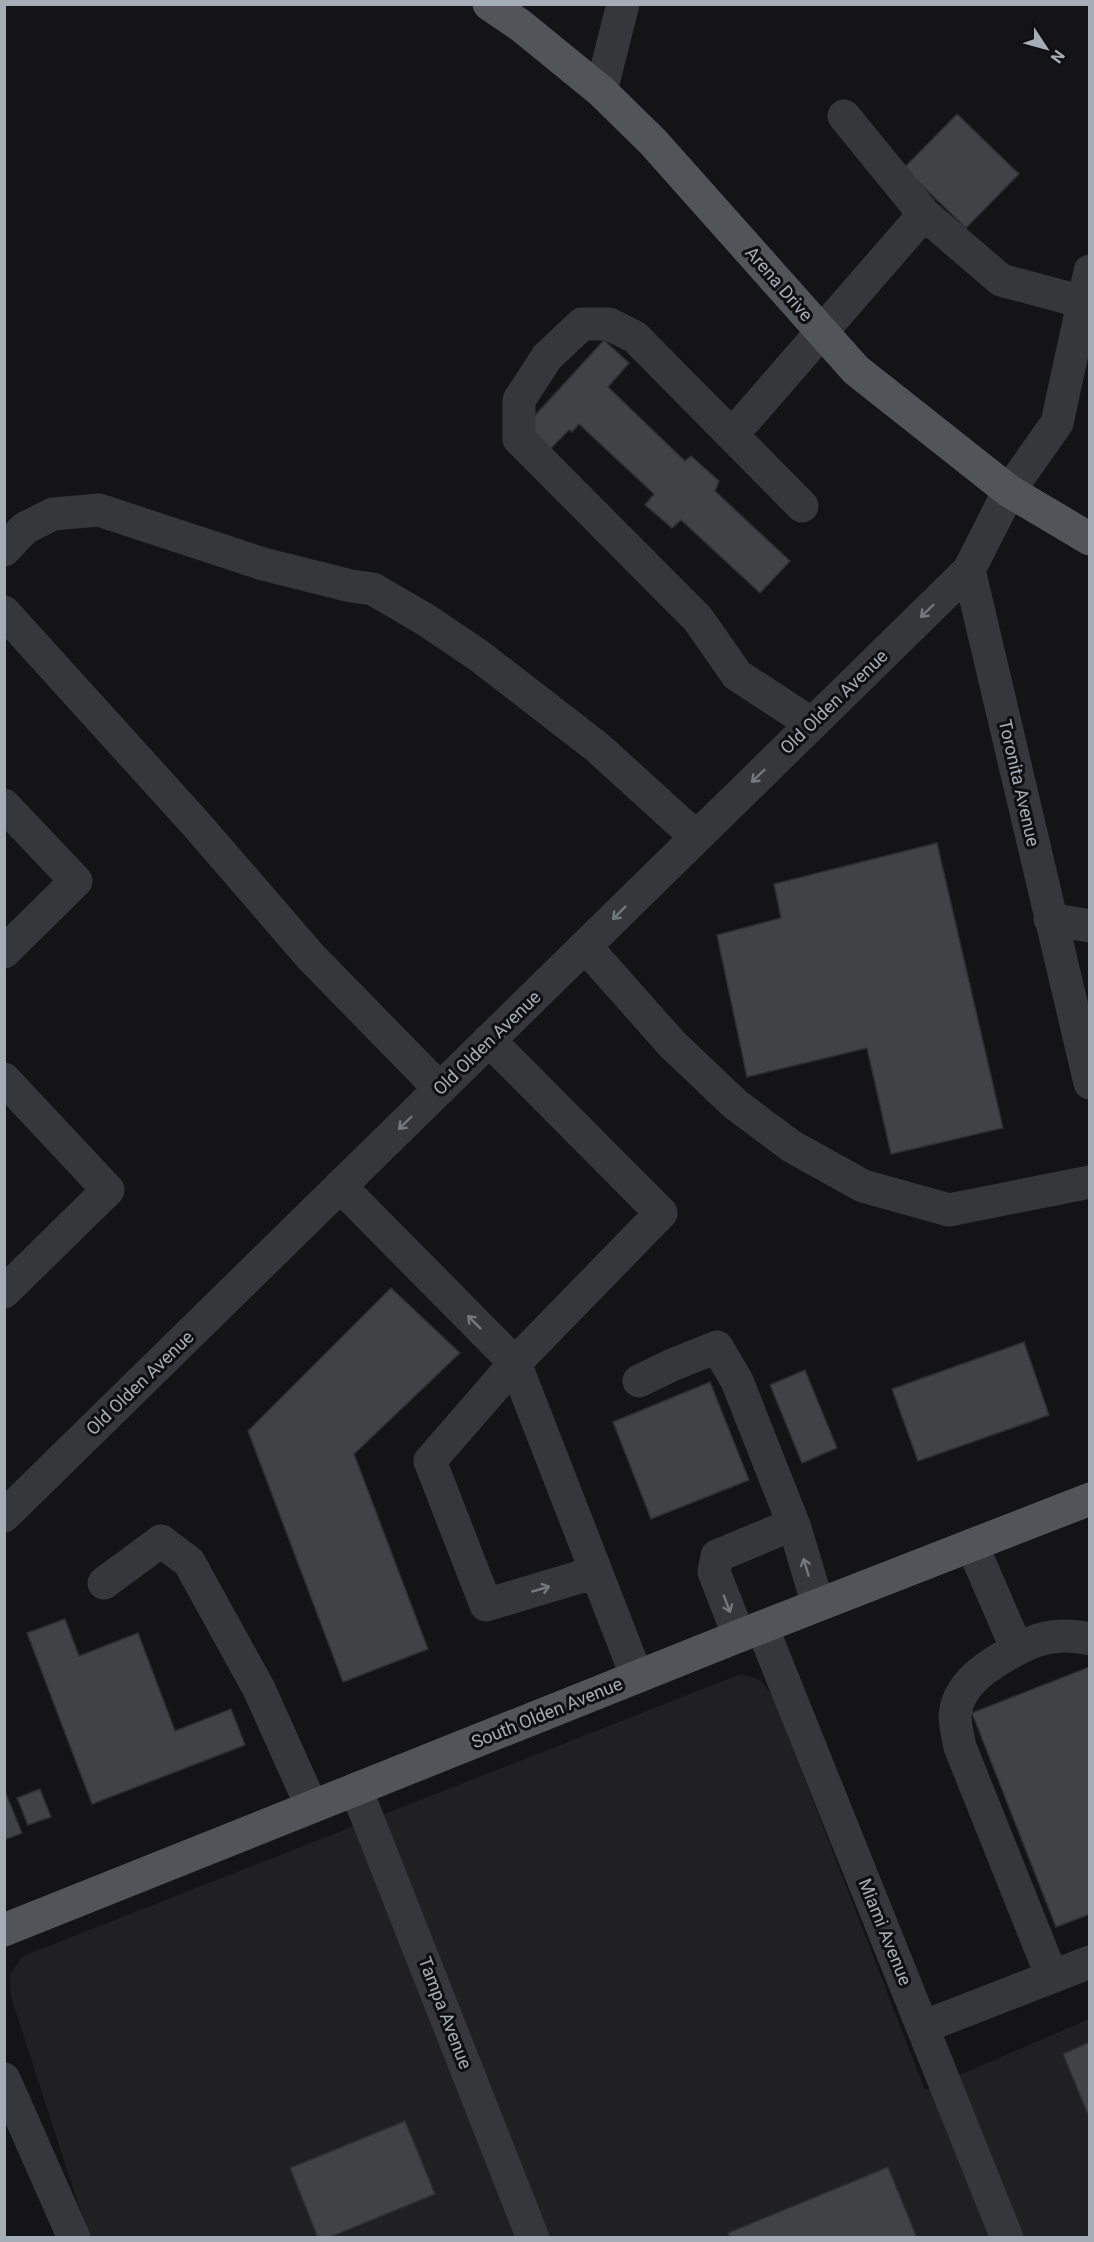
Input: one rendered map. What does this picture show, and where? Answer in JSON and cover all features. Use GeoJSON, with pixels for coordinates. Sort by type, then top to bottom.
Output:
{"type":"FeatureCollection","features":[{"type":"Feature","properties":{"kind":"main road","name":"Arena Drive"},"geometry":{"type":"LineString","coordinates":[[489,4],[520,25],[601,91],[653,142],[856,370],[1009,491],[1089,539]]}},
{"type":"Feature","properties":{"kind":"main road","name":"South Olden Avenue"},"geometry":{"type":"LineString","coordinates":[[4,1930],[1089,1499]]}},
{"type":"Feature","properties":{"kind":"street"},"geometry":{"type":"LineString","coordinates":[[601,91],[623,4]]}},
{"type":"Feature","properties":{"kind":"street"},"geometry":{"type":"LineString","coordinates":[[844,116],[924,214],[1001,280],[1086,286],[1057,423],[1009,491],[969,570]]}},
{"type":"Feature","properties":{"kind":"street"},"geometry":{"type":"LineString","coordinates":[[732,435],[924,214]]}},
{"type":"Feature","properties":{"kind":"street"},"geometry":{"type":"LineString","coordinates":[[802,506],[635,337],[609,324],[582,324],[547,357],[519,400],[519,439],[698,619],[737,675],[812,724]]}},
{"type":"Feature","properties":{"kind":"street"},"geometry":{"type":"LineString","coordinates":[[4,550],[25,528],[53,514],[99,510],[262,564],[351,586],[373,589],[426,620],[478,655],[597,747],[696,837]]}},
{"type":"Feature","properties":{"kind":"street","name":"Old Olden Avenue"},"geometry":{"type":"LineString","coordinates":[[4,1516],[969,570]]}},
{"type":"Feature","properties":{"kind":"street","name":"Toronita Avenue"},"geometry":{"type":"LineString","coordinates":[[969,570],[1089,1083]]}},
{"type":"Feature","properties":{"kind":"street"},"geometry":{"type":"LineString","coordinates":[[4,612],[196,824],[311,957],[440,1089]]}},
{"type":"Feature","properties":{"kind":"street"},"geometry":{"type":"LineString","coordinates":[[4,805],[76,881],[4,952]]}},
{"type":"Feature","properties":{"kind":"street"},"geometry":{"type":"LineString","coordinates":[[1050,919],[1089,926]]}},
{"type":"Feature","properties":{"kind":"street"},"geometry":{"type":"LineString","coordinates":[[585,946],[672,1044],[735,1104],[791,1146],[863,1186],[949,1210],[1089,1182]]}},
{"type":"Feature","properties":{"kind":"street"},"geometry":{"type":"LineString","coordinates":[[489,1040],[661,1213],[515,1363],[430,1461],[486,1605],[596,1572]]}},
{"type":"Feature","properties":{"kind":"street"},"geometry":{"type":"LineString","coordinates":[[4,1079],[108,1190],[4,1292]]}},
{"type":"Feature","properties":{"kind":"street"},"geometry":{"type":"LineString","coordinates":[[340,1186],[515,1363],[637,1677]]}},
{"type":"Feature","properties":{"kind":"street"},"geometry":{"type":"LineString","coordinates":[[639,1381],[717,1347],[737,1381],[795,1528],[818,1605]]}},
{"type":"Feature","properties":{"kind":"street","name":"Miami Avenue"},"geometry":{"type":"LineString","coordinates":[[795,1528],[779,1530],[717,1556],[714,1572],[751,1632],[923,2027],[1007,2238]]}},
{"type":"Feature","properties":{"kind":"street"},"geometry":{"type":"LineString","coordinates":[[104,1583],[161,1540],[189,1562],[259,1689],[312,1807]]}},
{"type":"Feature","properties":{"kind":"street"},"geometry":{"type":"LineString","coordinates":[[972,1545],[1016,1647]]}},
{"type":"Feature","properties":{"kind":"street"},"geometry":{"type":"LineString","coordinates":[[1052,1977],[960,1748],[955,1715],[963,1690],[980,1671],[1016,1647],[1057,1636],[1089,1639]]}},
{"type":"Feature","properties":{"kind":"street","name":"Tampa Avenue"},"geometry":{"type":"LineString","coordinates":[[356,1789],[533,2238]]}},
{"type":"Feature","properties":{"kind":"street"},"geometry":{"type":"LineString","coordinates":[[923,2027],[1089,1962]]}},
{"type":"Feature","properties":{"kind":"street"},"geometry":{"type":"LineString","coordinates":[[4,2079],[74,2238]]}},
{"type":"Feature","properties":{"kind":"shaded area"},"geometry":{"type":"Polygon","coordinates":[[[741,1674],[760,1680],[772,1695],[925,2090],[1089,2019],[1089,2237],[89,2237],[11,1997],[10,1974],[23,1956],[741,1674]]]}},
{"type":"Feature","properties":{"kind":"building"},"geometry":{"type":"Polygon","coordinates":[[[957,114],[1019,174],[966,228],[904,168],[957,114]]]}},
{"type":"Feature","properties":{"kind":"building"},"geometry":{"type":"Polygon","coordinates":[[[604,340],[629,363],[608,387],[685,461],[691,456],[719,481],[715,491],[790,561],[760,593],[681,520],[672,528],[645,505],[654,494],[579,424],[572,432],[569,430],[546,453],[519,433],[604,340]]]}},
{"type":"Feature","properties":{"kind":"building"},"geometry":{"type":"Polygon","coordinates":[[[937,843],[1003,1128],[891,1154],[867,1048],[747,1077],[717,935],[781,918],[774,884],[937,843]]]}},
{"type":"Feature","properties":{"kind":"building"},"geometry":{"type":"Polygon","coordinates":[[[391,1288],[460,1353],[354,1454],[428,1649],[343,1682],[248,1431],[391,1288]]]}},
{"type":"Feature","properties":{"kind":"building"},"geometry":{"type":"Polygon","coordinates":[[[1024,1342],[1049,1415],[918,1461],[892,1389],[1024,1342]]]}},
{"type":"Feature","properties":{"kind":"building"},"geometry":{"type":"Polygon","coordinates":[[[805,1370],[837,1448],[802,1463],[770,1385],[805,1370]]]}},
{"type":"Feature","properties":{"kind":"building"},"geometry":{"type":"Polygon","coordinates":[[[710,1382],[749,1480],[651,1519],[613,1422],[710,1382]]]}},
{"type":"Feature","properties":{"kind":"building"},"geometry":{"type":"Polygon","coordinates":[[[65,1619],[79,1656],[138,1633],[175,1731],[231,1709],[245,1745],[92,1804],[27,1633],[65,1619]]]}},
{"type":"Feature","properties":{"kind":"building"},"geometry":{"type":"Polygon","coordinates":[[[1089,1667],[1090,1914],[1056,1927],[972,1713],[1089,1667]]]}},
{"type":"Feature","properties":{"kind":"building"},"geometry":{"type":"Polygon","coordinates":[[[4,1789],[22,1833],[4,1840],[4,1789]]]}},
{"type":"Feature","properties":{"kind":"building"},"geometry":{"type":"Polygon","coordinates":[[[40,1789],[51,1817],[28,1825],[17,1798],[40,1789]]]}},
{"type":"Feature","properties":{"kind":"building"},"geometry":{"type":"Polygon","coordinates":[[[1090,2042],[1090,2119],[1063,2054],[1090,2042]]]}},
{"type":"Feature","properties":{"kind":"building"},"geometry":{"type":"Polygon","coordinates":[[[405,2121],[435,2194],[328,2238],[318,2238],[290,2168],[405,2121]]]}},
{"type":"Feature","properties":{"kind":"building"},"geometry":{"type":"Polygon","coordinates":[[[888,2167],[917,2238],[729,2238],[728,2233],[888,2167]]]}}]}
